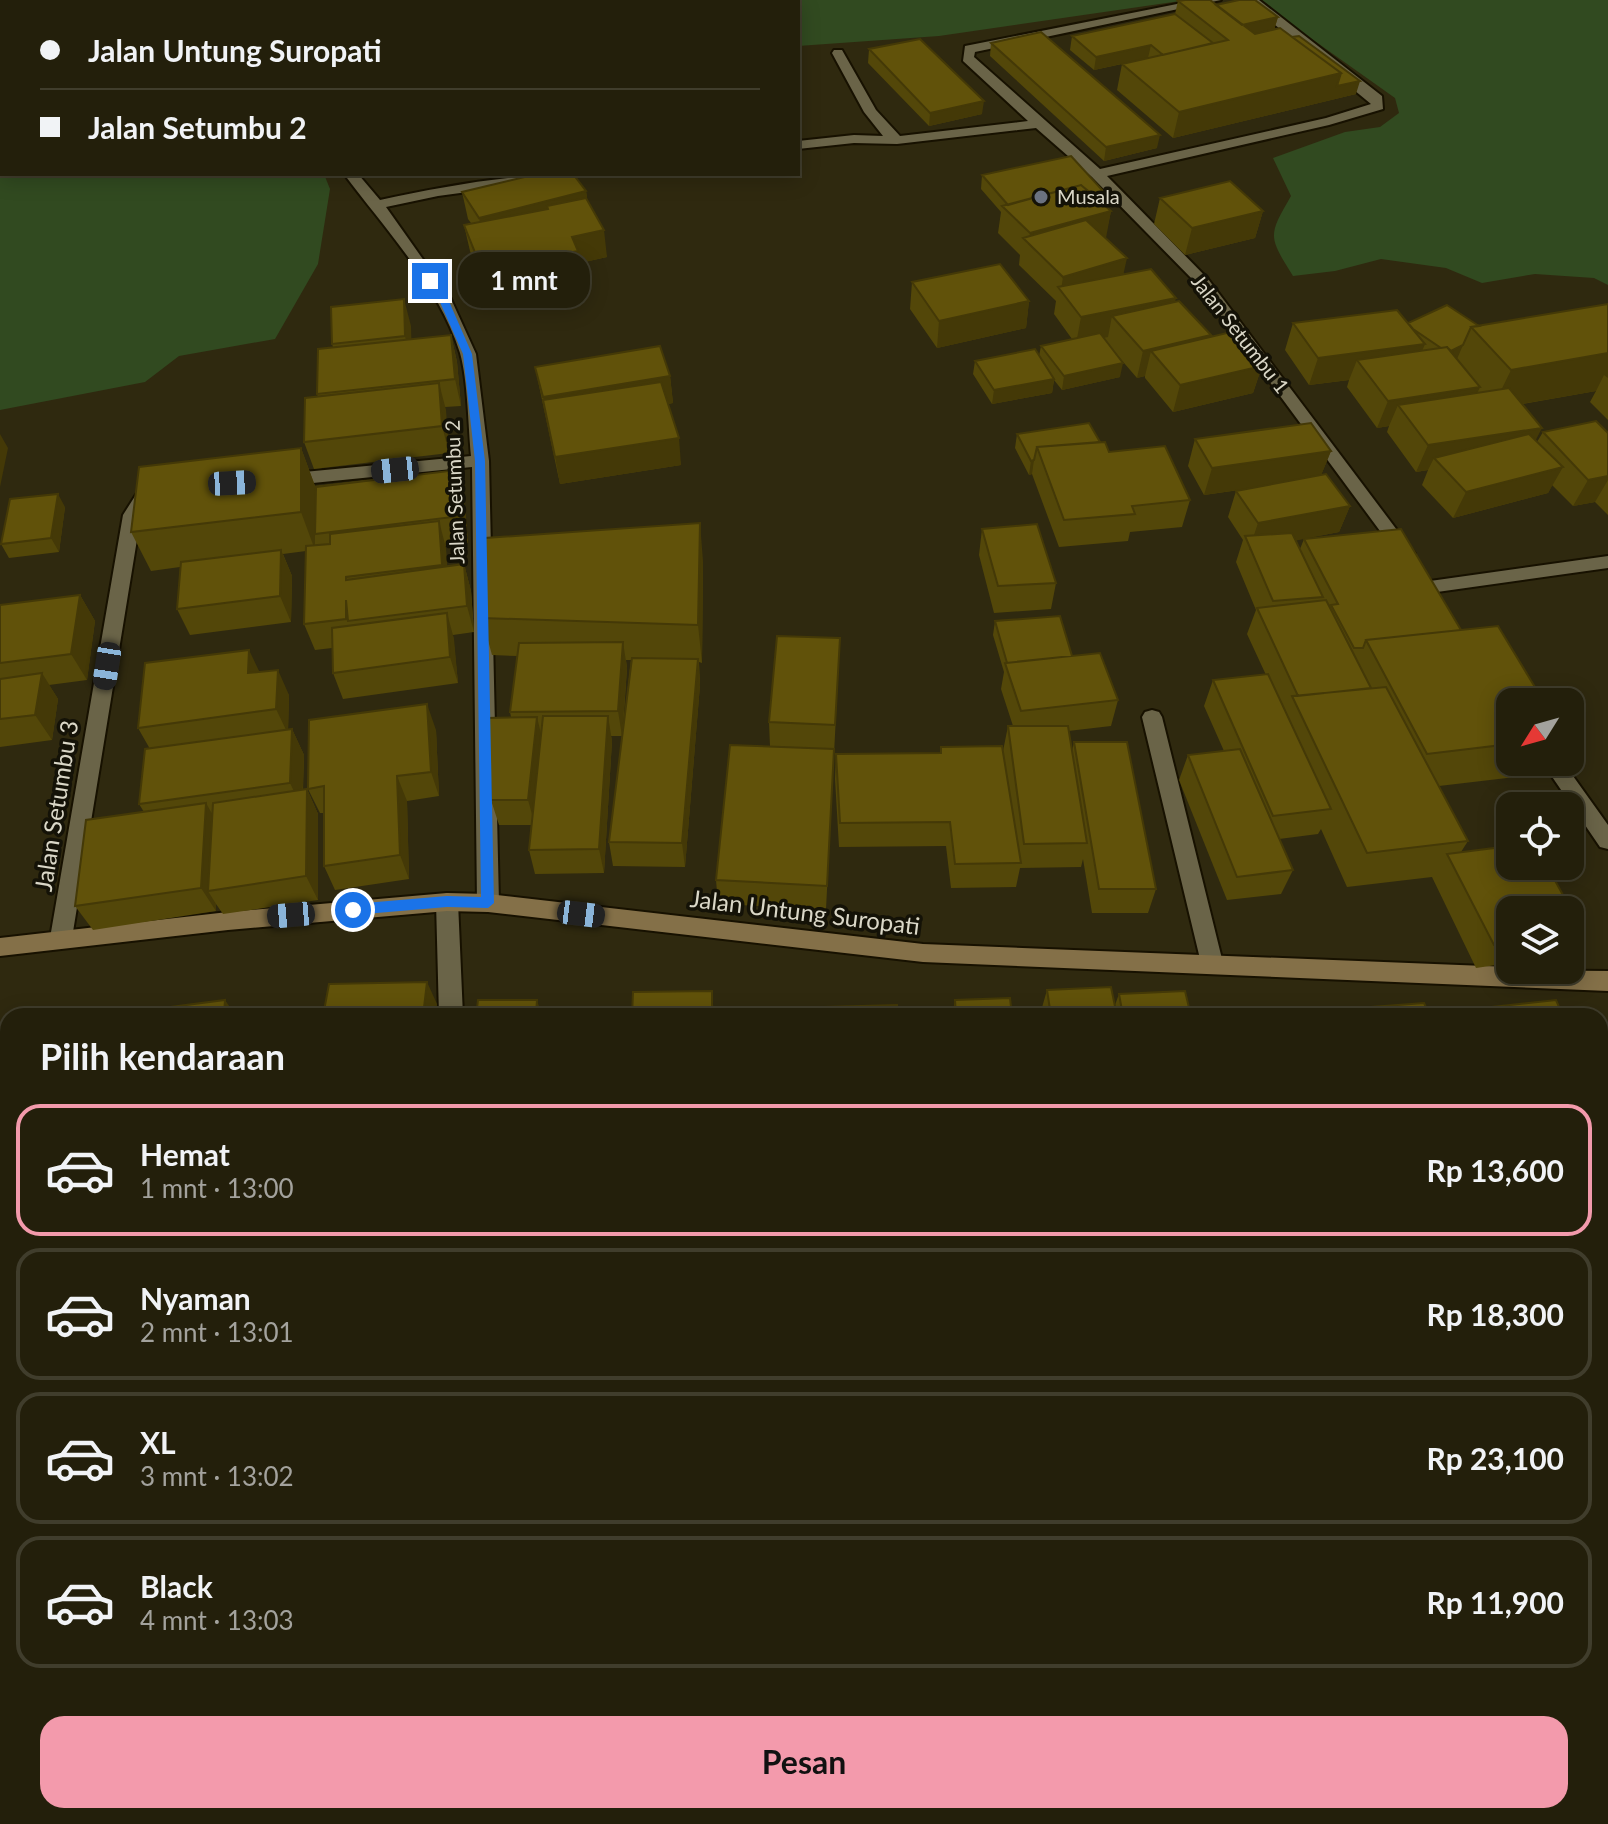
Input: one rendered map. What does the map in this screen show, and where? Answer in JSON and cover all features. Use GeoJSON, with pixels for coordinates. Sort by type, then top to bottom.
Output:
{"type":"FeatureCollection","features":[{"type":"Feature","properties":{"kind":"main road","name":"Jalan Untung Suropati"},"geometry":{"type":"LineString","coordinates":[[0,947],[61,938],[447,902],[488,903],[923,953],[1608,981]]}},
{"type":"Feature","properties":{"kind":"street","name":"Jalan Setumbu 1"},"geometry":{"type":"LineString","coordinates":[[1215,0],[969,49],[968,58],[1097,174],[1203,282],[1425,581],[1608,562]]}},
{"type":"Feature","properties":{"kind":"street"},"geometry":{"type":"LineString","coordinates":[[1097,174],[1378,106],[1377,99],[1251,0]]}},
{"type":"Feature","properties":{"kind":"street"},"geometry":{"type":"LineString","coordinates":[[838,53],[880,124],[897,140]]}},
{"type":"Feature","properties":{"kind":"street"},"geometry":{"type":"LineString","coordinates":[[800,145],[897,140],[1039,124]]}},
{"type":"Feature","properties":{"kind":"street","name":"Jalan Setumbu 2"},"geometry":{"type":"LineString","coordinates":[[353,176],[377,205],[443,299],[468,354],[480,461],[488,903]]}},
{"type":"Feature","properties":{"kind":"street"},"geometry":{"type":"LineString","coordinates":[[377,205],[438,192],[555,176]]}},
{"type":"Feature","properties":{"kind":"street"},"geometry":{"type":"LineString","coordinates":[[267,481],[480,461]]}},
{"type":"Feature","properties":{"kind":"street","name":"Jalan Setumbu 3"},"geometry":{"type":"LineString","coordinates":[[61,938],[132,515],[143,497],[170,487]]}},
{"type":"Feature","properties":{"kind":"street"},"geometry":{"type":"LineString","coordinates":[[1152,717],[1212,963]]}},
{"type":"Feature","properties":{"kind":"street"},"geometry":{"type":"LineString","coordinates":[[1562,776],[1608,841]]}},
{"type":"Feature","properties":{"kind":"street"},"geometry":{"type":"LineString","coordinates":[[447,902],[451,1008]]}},
{"type":"Feature","properties":{"kind":"green space"},"geometry":{"type":"Polygon","coordinates":[[[800,0],[1187,0],[939,36],[800,46],[800,0]]]}},
{"type":"Feature","properties":{"kind":"green space"},"geometry":{"type":"Polygon","coordinates":[[[1257,0],[1608,0],[1608,285],[1594,278],[1535,274],[1482,283],[1446,268],[1381,259],[1335,271],[1293,276],[1275,244],[1275,228],[1291,196],[1273,158],[1345,132],[1380,127],[1399,113],[1395,98],[1257,0]]]}},
{"type":"Feature","properties":{"kind":"green space"},"geometry":{"type":"Polygon","coordinates":[[[0,176],[325,176],[330,189],[318,264],[275,339],[179,356],[145,382],[0,410],[0,176]]]}},
{"type":"Feature","properties":{"kind":"building"},"geometry":{"type":"Polygon","coordinates":[[[1210,0],[1255,34],[1280,28],[1341,73],[1179,112],[1122,64],[1228,40],[1178,1],[1210,0]]]}},
{"type":"Feature","properties":{"kind":"building"},"geometry":{"type":"Polygon","coordinates":[[[1255,0],[1278,17],[1242,25],[1216,5],[1255,0]]]}},
{"type":"Feature","properties":{"kind":"building"},"geometry":{"type":"Polygon","coordinates":[[[1175,14],[1213,43],[1163,55],[1151,45],[1096,57],[1072,36],[1175,14]]]}},
{"type":"Feature","properties":{"kind":"building"},"geometry":{"type":"Polygon","coordinates":[[[1041,32],[1160,135],[1106,147],[991,43],[1041,32]]]}},
{"type":"Feature","properties":{"kind":"building"},"geometry":{"type":"Polygon","coordinates":[[[1299,36],[1360,81],[1337,86],[1341,73],[1292,37],[1299,36]]]}},
{"type":"Feature","properties":{"kind":"building"},"geometry":{"type":"Polygon","coordinates":[[[920,39],[984,101],[930,113],[869,49],[920,39]]]}},
{"type":"Feature","properties":{"kind":"building"},"geometry":{"type":"Polygon","coordinates":[[[1071,156],[1104,192],[1092,194],[1081,185],[1008,205],[982,175],[1071,156]]]}},
{"type":"Feature","properties":{"kind":"building"},"geometry":{"type":"Polygon","coordinates":[[[529,176],[575,176],[586,191],[479,218],[462,192],[529,176]]]}},
{"type":"Feature","properties":{"kind":"building"},"geometry":{"type":"Polygon","coordinates":[[[1230,181],[1263,211],[1192,228],[1160,198],[1230,181]]]}},
{"type":"Feature","properties":{"kind":"building"},"geometry":{"type":"Polygon","coordinates":[[[1081,185],[1111,211],[1030,233],[1002,206],[1081,185]]]}},
{"type":"Feature","properties":{"kind":"building"},"geometry":{"type":"Polygon","coordinates":[[[586,198],[604,230],[572,237],[578,251],[482,270],[464,225],[548,209],[547,206],[586,198]]]}},
{"type":"Feature","properties":{"kind":"building"},"geometry":{"type":"Polygon","coordinates":[[[1086,220],[1127,258],[1063,277],[1023,238],[1086,220]]]}},
{"type":"Feature","properties":{"kind":"building"},"geometry":{"type":"Polygon","coordinates":[[[1000,264],[1029,301],[939,321],[912,282],[1000,264]]]}},
{"type":"Feature","properties":{"kind":"building"},"geometry":{"type":"Polygon","coordinates":[[[1151,269],[1176,298],[1081,317],[1058,287],[1151,269]]]}},
{"type":"Feature","properties":{"kind":"building"},"geometry":{"type":"Polygon","coordinates":[[[404,299],[405,336],[332,344],[331,307],[404,299]]]}},
{"type":"Feature","properties":{"kind":"building"},"geometry":{"type":"Polygon","coordinates":[[[1179,301],[1211,335],[1143,351],[1112,316],[1179,301]]]}},
{"type":"Feature","properties":{"kind":"building"},"geometry":{"type":"Polygon","coordinates":[[[1608,304],[1608,353],[1511,370],[1471,327],[1608,304]]]}},
{"type":"Feature","properties":{"kind":"building"},"geometry":{"type":"Polygon","coordinates":[[[1447,305],[1479,326],[1471,327],[1463,345],[1451,351],[1447,347],[1441,348],[1408,323],[1447,305]]]}},
{"type":"Feature","properties":{"kind":"building"},"geometry":{"type":"Polygon","coordinates":[[[1397,310],[1425,344],[1318,358],[1293,323],[1397,310]]]}},
{"type":"Feature","properties":{"kind":"building"},"geometry":{"type":"Polygon","coordinates":[[[1231,332],[1262,366],[1180,385],[1151,351],[1231,332]]]}},
{"type":"Feature","properties":{"kind":"building"},"geometry":{"type":"Polygon","coordinates":[[[1100,333],[1123,363],[1064,376],[1041,346],[1100,333]]]}},
{"type":"Feature","properties":{"kind":"building"},"geometry":{"type":"Polygon","coordinates":[[[451,335],[455,379],[317,394],[318,349],[451,335]]]}},
{"type":"Feature","properties":{"kind":"building"},"geometry":{"type":"Polygon","coordinates":[[[660,346],[670,376],[543,397],[535,367],[660,346]]]}},
{"type":"Feature","properties":{"kind":"building"},"geometry":{"type":"Polygon","coordinates":[[[1447,347],[1480,387],[1388,401],[1357,360],[1447,347]]]}},
{"type":"Feature","properties":{"kind":"building"},"geometry":{"type":"Polygon","coordinates":[[[1035,349],[1054,379],[994,390],[975,361],[1035,349]]]}},
{"type":"Feature","properties":{"kind":"building"},"geometry":{"type":"Polygon","coordinates":[[[661,382],[679,438],[555,457],[543,400],[661,382]]]}},
{"type":"Feature","properties":{"kind":"building"},"geometry":{"type":"Polygon","coordinates":[[[439,383],[442,426],[304,442],[305,398],[439,383]]]}},
{"type":"Feature","properties":{"kind":"building"},"geometry":{"type":"Polygon","coordinates":[[[1509,388],[1542,428],[1428,445],[1398,405],[1509,388]]]}},
{"type":"Feature","properties":{"kind":"building"},"geometry":{"type":"Polygon","coordinates":[[[1596,421],[1608,433],[1608,476],[1588,480],[1543,432],[1596,421]]]}},
{"type":"Feature","properties":{"kind":"building"},"geometry":{"type":"Polygon","coordinates":[[[1089,423],[1100,442],[1037,447],[1031,461],[1017,434],[1089,423]]]}},
{"type":"Feature","properties":{"kind":"building"},"geometry":{"type":"Polygon","coordinates":[[[1311,423],[1331,451],[1212,468],[1195,439],[1311,423]]]}},
{"type":"Feature","properties":{"kind":"building"},"geometry":{"type":"Polygon","coordinates":[[[1529,434],[1563,467],[1466,492],[1434,458],[1529,434]]]}},
{"type":"Feature","properties":{"kind":"building"},"geometry":{"type":"Polygon","coordinates":[[[1105,442],[1109,452],[1165,446],[1190,500],[1132,506],[1135,514],[1064,520],[1037,447],[1105,442]]]}},
{"type":"Feature","properties":{"kind":"building"},"geometry":{"type":"Polygon","coordinates":[[[301,448],[301,512],[131,532],[139,467],[301,448]]]}},
{"type":"Feature","properties":{"kind":"building"},"geometry":{"type":"Polygon","coordinates":[[[457,470],[461,516],[315,534],[316,487],[457,470]]]}},
{"type":"Feature","properties":{"kind":"building"},"geometry":{"type":"Polygon","coordinates":[[[1326,474],[1350,506],[1258,523],[1236,491],[1326,474]]]}},
{"type":"Feature","properties":{"kind":"building"},"geometry":{"type":"Polygon","coordinates":[[[58,494],[51,538],[1,544],[10,499],[58,494]]]}},
{"type":"Feature","properties":{"kind":"building"},"geometry":{"type":"Polygon","coordinates":[[[439,521],[442,565],[346,577],[346,580],[464,564],[467,606],[348,621],[346,600],[346,619],[304,624],[306,546],[330,544],[330,534],[439,521]]]}},
{"type":"Feature","properties":{"kind":"building"},"geometry":{"type":"Polygon","coordinates":[[[700,523],[698,625],[482,618],[485,538],[700,523]]]}},
{"type":"Feature","properties":{"kind":"building"},"geometry":{"type":"Polygon","coordinates":[[[1037,524],[1056,583],[998,586],[982,529],[1037,524]]]}},
{"type":"Feature","properties":{"kind":"building"},"geometry":{"type":"Polygon","coordinates":[[[1401,529],[1461,630],[1366,640],[1363,648],[1354,648],[1331,605],[1338,604],[1304,539],[1401,529]]]}},
{"type":"Feature","properties":{"kind":"building"},"geometry":{"type":"Polygon","coordinates":[[[1292,533],[1323,597],[1273,601],[1245,536],[1292,533]]]}},
{"type":"Feature","properties":{"kind":"building"},"geometry":{"type":"Polygon","coordinates":[[[281,550],[280,596],[177,609],[181,562],[281,550]]]}},
{"type":"Feature","properties":{"kind":"building"},"geometry":{"type":"Polygon","coordinates":[[[80,595],[71,654],[0,663],[0,605],[80,595]]]}},
{"type":"Feature","properties":{"kind":"building"},"geometry":{"type":"Polygon","coordinates":[[[1326,600],[1371,688],[1298,696],[1257,608],[1326,600]]]}},
{"type":"Feature","properties":{"kind":"building"},"geometry":{"type":"Polygon","coordinates":[[[447,613],[450,657],[333,673],[332,628],[447,613]]]}},
{"type":"Feature","properties":{"kind":"building"},"geometry":{"type":"Polygon","coordinates":[[[1060,616],[1072,656],[1007,663],[995,621],[1060,616]]]}},
{"type":"Feature","properties":{"kind":"building"},"geometry":{"type":"Polygon","coordinates":[[[1498,626],[1536,688],[1496,688],[1496,746],[1427,754],[1366,640],[1498,626]]]}},
{"type":"Feature","properties":{"kind":"building"},"geometry":{"type":"Polygon","coordinates":[[[777,636],[840,638],[835,725],[769,722],[777,636]]]}},
{"type":"Feature","properties":{"kind":"building"},"geometry":{"type":"Polygon","coordinates":[[[623,642],[618,711],[510,712],[519,643],[623,642]]]}},
{"type":"Feature","properties":{"kind":"building"},"geometry":{"type":"Polygon","coordinates":[[[249,650],[248,673],[278,670],[276,709],[138,728],[145,663],[249,650]]]}},
{"type":"Feature","properties":{"kind":"building"},"geometry":{"type":"Polygon","coordinates":[[[1100,653],[1118,700],[1021,711],[1005,663],[1100,653]]]}},
{"type":"Feature","properties":{"kind":"building"},"geometry":{"type":"Polygon","coordinates":[[[632,658],[698,659],[682,843],[609,842],[632,658]]]}},
{"type":"Feature","properties":{"kind":"building"},"geometry":{"type":"Polygon","coordinates":[[[42,673],[35,715],[0,719],[0,679],[42,673]]]}},
{"type":"Feature","properties":{"kind":"building"},"geometry":{"type":"Polygon","coordinates":[[[1268,674],[1331,809],[1273,816],[1213,680],[1268,674]]]}},
{"type":"Feature","properties":{"kind":"building"},"geometry":{"type":"Polygon","coordinates":[[[1386,687],[1468,841],[1367,853],[1292,696],[1386,687]]]}},
{"type":"Feature","properties":{"kind":"building"},"geometry":{"type":"Polygon","coordinates":[[[427,704],[431,772],[397,776],[400,855],[324,866],[324,786],[308,789],[309,720],[427,704]]]}},
{"type":"Feature","properties":{"kind":"building"},"geometry":{"type":"Polygon","coordinates":[[[543,716],[608,716],[599,849],[529,850],[543,716]]]}},
{"type":"Feature","properties":{"kind":"building"},"geometry":{"type":"Polygon","coordinates":[[[537,717],[528,800],[491,800],[487,718],[537,717]]]}},
{"type":"Feature","properties":{"kind":"building"},"geometry":{"type":"Polygon","coordinates":[[[1008,726],[1068,726],[1087,843],[1024,844],[1008,726]]]}},
{"type":"Feature","properties":{"kind":"building"},"geometry":{"type":"Polygon","coordinates":[[[292,729],[290,783],[139,804],[145,749],[292,729]]]}},
{"type":"Feature","properties":{"kind":"building"},"geometry":{"type":"Polygon","coordinates":[[[1074,742],[1127,742],[1156,889],[1099,889],[1074,742]]]}},
{"type":"Feature","properties":{"kind":"building"},"geometry":{"type":"Polygon","coordinates":[[[730,745],[834,749],[827,886],[716,880],[730,745]]]}},
{"type":"Feature","properties":{"kind":"building"},"geometry":{"type":"Polygon","coordinates":[[[1002,746],[1021,863],[955,864],[950,822],[840,823],[836,754],[941,753],[941,747],[1002,746]]]}},
{"type":"Feature","properties":{"kind":"building"},"geometry":{"type":"Polygon","coordinates":[[[1240,749],[1293,870],[1237,877],[1188,755],[1240,749]]]}},
{"type":"Feature","properties":{"kind":"building"},"geometry":{"type":"Polygon","coordinates":[[[307,789],[306,876],[208,891],[213,803],[307,789]]]}},
{"type":"Feature","properties":{"kind":"building"},"geometry":{"type":"Polygon","coordinates":[[[206,803],[201,888],[75,906],[86,820],[206,803]]]}},
{"type":"Feature","properties":{"kind":"building"},"geometry":{"type":"Polygon","coordinates":[[[1496,848],[1496,880],[1555,880],[1564,896],[1496,896],[1494,945],[1447,854],[1496,848]]]}},
{"type":"Feature","properties":{"kind":"building"},"geometry":{"type":"Polygon","coordinates":[[[427,982],[424,1008],[324,1008],[329,984],[427,982]]]}},
{"type":"Feature","properties":{"kind":"building"},"geometry":{"type":"Polygon","coordinates":[[[1111,987],[1115,1008],[1050,1008],[1047,990],[1111,987]]]}},
{"type":"Feature","properties":{"kind":"building"},"geometry":{"type":"Polygon","coordinates":[[[712,991],[712,1008],[632,1008],[633,992],[712,991]]]}},
{"type":"Feature","properties":{"kind":"building"},"geometry":{"type":"Polygon","coordinates":[[[1185,991],[1189,1008],[1122,1008],[1119,994],[1185,991]]]}},
{"type":"Feature","properties":{"kind":"building"},"geometry":{"type":"Polygon","coordinates":[[[1010,998],[1011,1008],[956,1008],[955,1000],[1010,998]]]}},
{"type":"Feature","properties":{"kind":"building"},"geometry":{"type":"Polygon","coordinates":[[[225,1000],[224,1008],[163,1008],[225,1000]]]}},
{"type":"Feature","properties":{"kind":"building"},"geometry":{"type":"Polygon","coordinates":[[[478,1000],[537,1000],[536,1008],[477,1008],[478,1000]]]}},
{"type":"Feature","properties":{"kind":"building"},"geometry":{"type":"Polygon","coordinates":[[[1556,1000],[1560,1008],[1482,1008],[1556,1000]]]}},
{"type":"Feature","properties":{"kind":"building"},"geometry":{"type":"Polygon","coordinates":[[[1424,1003],[1426,1008],[1357,1008],[1424,1003]]]}},
{"type":"Feature","properties":{"kind":"building"},"geometry":{"type":"Polygon","coordinates":[[[897,1005],[897,1008],[824,1008],[897,1005]]]}},
{"type":"Feature","properties":{"kind":"place","name":"Musala"},"geometry":{"type":"Point","coordinates":[1041,197]}},
{"type":"Feature","properties":{"kind":"route"},"geometry":{"type":"LineString","coordinates":[[353,910],[447,902],[488,903],[480,461],[468,354],[443,299],[430,281]]}}]}
